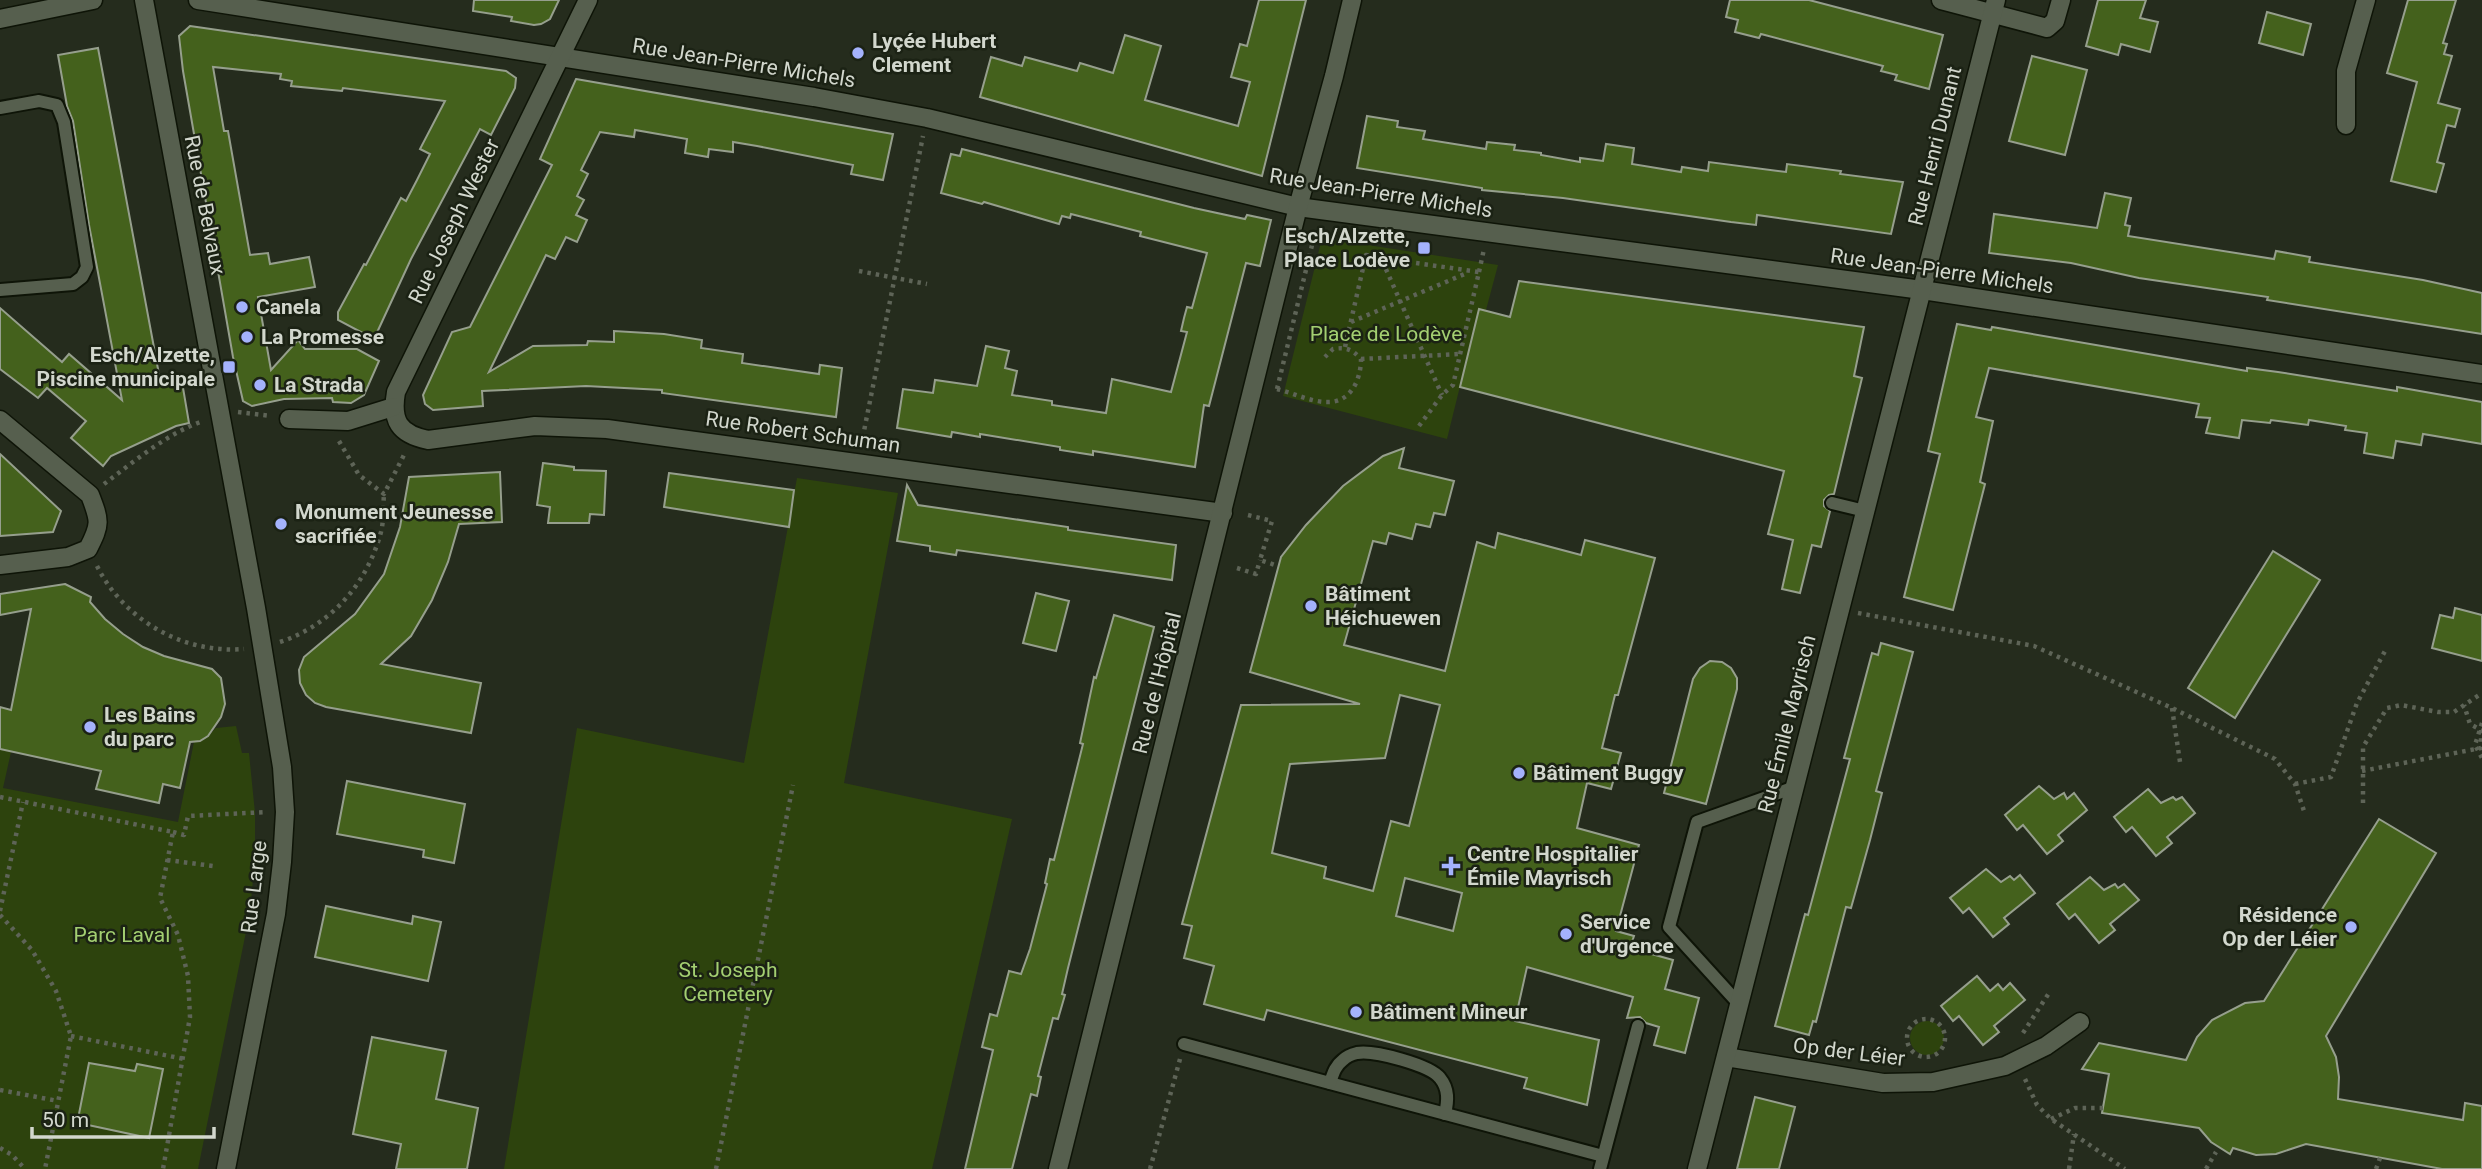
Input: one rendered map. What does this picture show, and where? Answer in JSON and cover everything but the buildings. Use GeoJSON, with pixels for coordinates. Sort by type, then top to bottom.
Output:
{"type":"FeatureCollection","features":[{"type":"Feature","properties":{"kind":"street"},"geometry":{"type":"LineString","coordinates":[[0,19],[93,0]]}},
{"type":"Feature","properties":{"kind":"street","name":"Rue de Belvaux"},"geometry":{"type":"LineString","coordinates":[[144,0],[229,459]]}},
{"type":"Feature","properties":{"kind":"street","name":"Rue Jean-Pierre Michels"},"geometry":{"type":"LineString","coordinates":[[198,0],[814,97],[927,118],[1298,207],[1922,290],[2482,374]]}},
{"type":"Feature","properties":{"kind":"street","name":"Rue Joseph Wester"},"geometry":{"type":"LineString","coordinates":[[393,407],[396,392],[588,0]]}},
{"type":"Feature","properties":{"kind":"street","name":"Rue de l'Hôpital"},"geometry":{"type":"LineString","coordinates":[[1058,1169],[1352,0]]}},
{"type":"Feature","properties":{"kind":"street"},"geometry":{"type":"LineString","coordinates":[[1941,0],[1994,7],[2047,28],[2055,21],[2061,0]]}},
{"type":"Feature","properties":{"kind":"street"},"geometry":{"type":"LineString","coordinates":[[2346,125],[2346,71],[2366,0]]}},
{"type":"Feature","properties":{"kind":"street","name":"Rue Henri Dunant"},"geometry":{"type":"LineString","coordinates":[[1922,290],[1994,7]]}},
{"type":"Feature","properties":{"kind":"street","name":"Rue Émile Mayrisch"},"geometry":{"type":"LineString","coordinates":[[1697,1169],[1922,290]]}},
{"type":"Feature","properties":{"kind":"street"},"geometry":{"type":"LineString","coordinates":[[289,419],[348,421],[393,407],[403,430],[413,437]]}},
{"type":"Feature","properties":{"kind":"street"},"geometry":{"type":"LineString","coordinates":[[0,420],[90,495],[97,512],[99,529],[88,549],[68,557],[0,565]]}},
{"type":"Feature","properties":{"kind":"street","name":"Rue Robert Schuman"},"geometry":{"type":"LineString","coordinates":[[413,437],[428,440],[535,426],[607,429],[1223,513]]}},
{"type":"Feature","properties":{"kind":"street","name":"Rue Large"},"geometry":{"type":"LineString","coordinates":[[226,1169],[276,914],[285,812],[282,767],[229,459]]}},
{"type":"Feature","properties":{"kind":"street","name":"Op der Léier"},"geometry":{"type":"LineString","coordinates":[[1726,1057],[1883,1083],[1933,1082],[2005,1066],[2046,1046],[2080,1022]]}},
{"type":"Feature","properties":{"kind":"lane"},"geometry":{"type":"LineString","coordinates":[[0,108],[39,100],[57,105],[64,122],[87,267],[82,277],[73,284],[0,290]]}},
{"type":"Feature","properties":{"kind":"lane"},"geometry":{"type":"LineString","coordinates":[[1832,503],[1865,511]]}},
{"type":"Feature","properties":{"kind":"lane"},"geometry":{"type":"LineString","coordinates":[[1739,1004],[1669,927],[1698,822],[1795,788]]}},
{"type":"Feature","properties":{"kind":"lane"},"geometry":{"type":"LineString","coordinates":[[1184,1044],[1446,1114],[1602,1163],[1639,1026]]}},
{"type":"Feature","properties":{"kind":"lane"},"geometry":{"type":"LineString","coordinates":[[1330,1083],[1334,1069],[1343,1059],[1356,1053],[1370,1053],[1428,1068],[1439,1076],[1446,1087],[1446,1114]]}},
{"type":"Feature","properties":{"kind":"path"},"geometry":{"type":"LineString","coordinates":[[858,463],[927,118]]}},
{"type":"Feature","properties":{"kind":"path"},"geometry":{"type":"LineString","coordinates":[[1312,247],[1277,389],[1327,402],[1348,394],[1356,384],[1361,370],[1361,359],[1345,347],[1333,349],[1325,357]]}},
{"type":"Feature","properties":{"kind":"path"},"geometry":{"type":"LineString","coordinates":[[1345,347],[1366,255],[1479,272],[1453,385],[1419,426]]}},
{"type":"Feature","properties":{"kind":"path"},"geometry":{"type":"LineString","coordinates":[[1381,257],[1442,395]]}},
{"type":"Feature","properties":{"kind":"path"},"geometry":{"type":"LineString","coordinates":[[859,271],[927,284]]}},
{"type":"Feature","properties":{"kind":"path"},"geometry":{"type":"LineString","coordinates":[[1350,322],[1468,272]]}},
{"type":"Feature","properties":{"kind":"path"},"geometry":{"type":"LineString","coordinates":[[1361,359],[1460,354]]}},
{"type":"Feature","properties":{"kind":"path"},"geometry":{"type":"LineString","coordinates":[[90,495],[156,446],[190,425],[220,414],[239,412],[289,419]]}},
{"type":"Feature","properties":{"kind":"path"},"geometry":{"type":"LineString","coordinates":[[331,420],[341,449],[359,475],[384,494],[413,437]]}},
{"type":"Feature","properties":{"kind":"path"},"geometry":{"type":"LineString","coordinates":[[1237,568],[1256,574],[1272,522],[1248,515]]}},
{"type":"Feature","properties":{"kind":"path"},"geometry":{"type":"LineString","coordinates":[[1260,560],[1278,566]]}},
{"type":"Feature","properties":{"kind":"path"},"geometry":{"type":"LineString","coordinates":[[1840,610],[2034,646],[2172,708],[2275,759],[2295,784],[2304,811]]}},
{"type":"Feature","properties":{"kind":"path"},"geometry":{"type":"LineString","coordinates":[[2295,784],[2331,777],[2357,703],[2385,651]]}},
{"type":"Feature","properties":{"kind":"path"},"geometry":{"type":"LineString","coordinates":[[2363,803],[2363,747],[2387,708],[2401,705],[2454,712],[2482,693]]}},
{"type":"Feature","properties":{"kind":"path"},"geometry":{"type":"LineString","coordinates":[[2465,705],[2470,724],[2479,729]]}},
{"type":"Feature","properties":{"kind":"path"},"geometry":{"type":"LineString","coordinates":[[2172,708],[2180,762]]}},
{"type":"Feature","properties":{"kind":"path"},"geometry":{"type":"LineString","coordinates":[[2482,723],[2475,741],[2482,758]]}},
{"type":"Feature","properties":{"kind":"path"},"geometry":{"type":"LineString","coordinates":[[2362,771],[2477,749]]}},
{"type":"Feature","properties":{"kind":"path"},"geometry":{"type":"LineString","coordinates":[[716,1169],[793,785]]}},
{"type":"Feature","properties":{"kind":"path"},"geometry":{"type":"LineString","coordinates":[[0,797],[184,835],[188,816],[248,813]]}},
{"type":"Feature","properties":{"kind":"path"},"geometry":{"type":"LineString","coordinates":[[23,802],[0,913],[32,950],[56,991],[71,1036],[45,1169]]}},
{"type":"Feature","properties":{"kind":"path"},"geometry":{"type":"LineString","coordinates":[[163,1169],[190,1017],[188,976],[178,935],[160,898],[173,832]]}},
{"type":"Feature","properties":{"kind":"path"},"geometry":{"type":"LineString","coordinates":[[167,860],[214,866]]}},
{"type":"Feature","properties":{"kind":"path"},"geometry":{"type":"LineString","coordinates":[[2049,993],[2014,1048],[2037,1105],[2051,1119],[2125,1169]]}},
{"type":"Feature","properties":{"kind":"path"},"geometry":{"type":"LineString","coordinates":[[1922,1019],[1939,1023],[1946,1039],[1943,1048],[1937,1055],[1920,1057],[1908,1046],[1908,1030],[1922,1019]]}},
{"type":"Feature","properties":{"kind":"path"},"geometry":{"type":"LineString","coordinates":[[71,1036],[184,1059]]}},
{"type":"Feature","properties":{"kind":"path"},"geometry":{"type":"LineString","coordinates":[[1150,1169],[1184,1044]]}},
{"type":"Feature","properties":{"kind":"path"},"geometry":{"type":"LineString","coordinates":[[0,1090],[58,1101]]}},
{"type":"Feature","properties":{"kind":"path"},"geometry":{"type":"LineString","coordinates":[[2051,1119],[2075,1108],[2103,1108]]}},
{"type":"Feature","properties":{"kind":"path"},"geometry":{"type":"LineString","coordinates":[[2069,1169],[2074,1134]]}},
{"type":"Feature","properties":{"kind":"path"},"geometry":{"type":"LineString","coordinates":[[0,1148],[12,1155],[25,1169]]}},
{"type":"Feature","properties":{"kind":"path"},"geometry":{"type":"LineString","coordinates":[[2206,1169],[2216,1152]]}},
{"type":"Feature","properties":{"kind":"path"},"geometry":{"type":"LineString","coordinates":[[2376,1169],[2380,1158]]}},
{"type":"Feature","properties":{"kind":"green space","name":"Place de Lodève"},"geometry":{"type":"Polygon","coordinates":[[[1322,238],[1498,265],[1486,310],[1479,309],[1447,439],[1283,396],[1322,238]]]}},
{"type":"Feature","properties":{"kind":"green space","name":"St. Joseph Cemetery"},"geometry":{"type":"Polygon","coordinates":[[[797,478],[898,493],[844,783],[1012,819],[932,1169],[504,1169],[577,728],[744,763],[797,478]]]}},
{"type":"Feature","properties":{"kind":"green space","name":"Parc Laval"},"geometry":{"type":"Polygon","coordinates":[[[236,726],[242,753],[249,753],[255,813],[255,858],[250,912],[198,1169],[0,1169],[0,749],[11,752],[3,788],[178,822],[194,742],[208,736],[216,728],[236,726]]]}},
{"type":"Feature","properties":{"kind":"green space"},"geometry":{"type":"Polygon","coordinates":[[[1927,1021],[1939,1026],[1944,1038],[1939,1050],[1927,1055],[1915,1050],[1910,1038],[1915,1026],[1927,1021]]]}},
{"type":"Feature","properties":{"kind":"place","name":"Lyçée Hubert Clement"},"geometry":{"type":"Point","coordinates":[858,53]}},
{"type":"Feature","properties":{"kind":"place","name":"Esch/Alzette, Place Lodève"},"geometry":{"type":"Point","coordinates":[1424,248]}},
{"type":"Feature","properties":{"kind":"place","name":"Canela"},"geometry":{"type":"Point","coordinates":[242,307]}},
{"type":"Feature","properties":{"kind":"place","name":"La Promesse"},"geometry":{"type":"Point","coordinates":[247,337]}},
{"type":"Feature","properties":{"kind":"place","name":"Esch/Alzette, Piscine municipale"},"geometry":{"type":"Point","coordinates":[229,367]}},
{"type":"Feature","properties":{"kind":"place","name":"La Strada"},"geometry":{"type":"Point","coordinates":[260,385]}},
{"type":"Feature","properties":{"kind":"place","name":"Monument Jeunesse sacrifiée"},"geometry":{"type":"Point","coordinates":[281,524]}},
{"type":"Feature","properties":{"kind":"place","name":"Bâtiment Héichuewen"},"geometry":{"type":"Point","coordinates":[1311,606]}},
{"type":"Feature","properties":{"kind":"place","name":"Les Bains du parc"},"geometry":{"type":"Point","coordinates":[90,727]}},
{"type":"Feature","properties":{"kind":"place","name":"Bâtiment Buggy"},"geometry":{"type":"Point","coordinates":[1519,773]}},
{"type":"Feature","properties":{"kind":"place","name":"Centre Hospitalier Émile Mayrisch"},"geometry":{"type":"Point","coordinates":[1451,866]}},
{"type":"Feature","properties":{"kind":"place","name":"Résidence Op der Léier"},"geometry":{"type":"Point","coordinates":[2351,927]}},
{"type":"Feature","properties":{"kind":"place","name":"Service d'Urgence"},"geometry":{"type":"Point","coordinates":[1566,934]}},
{"type":"Feature","properties":{"kind":"place","name":"Bâtiment Mineur"},"geometry":{"type":"Point","coordinates":[1356,1012]}}]}
